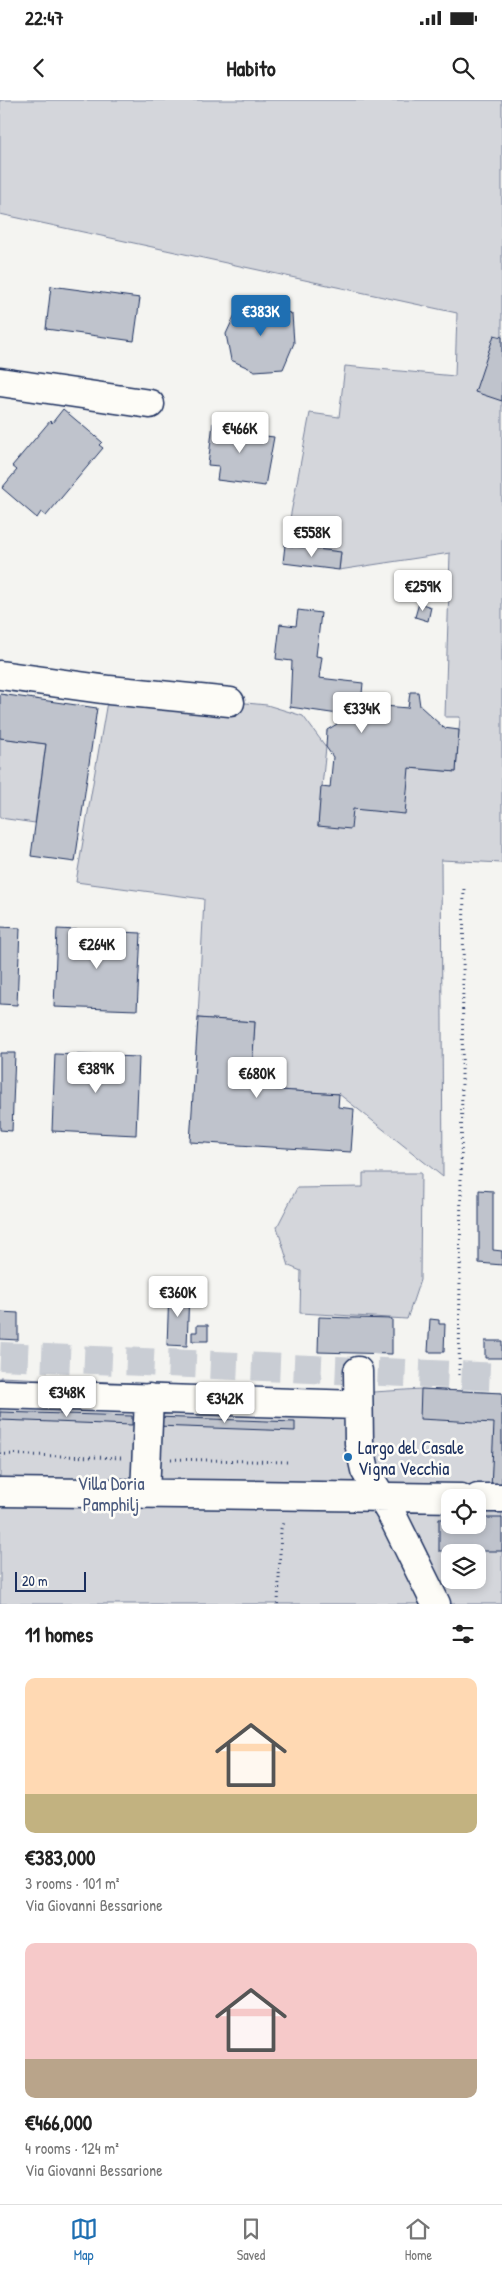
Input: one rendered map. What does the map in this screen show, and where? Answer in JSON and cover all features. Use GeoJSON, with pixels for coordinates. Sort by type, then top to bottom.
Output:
{"type":"FeatureCollection","features":[{"type":"Feature","properties":{"kind":"street"},"geometry":{"type":"LineString","coordinates":[[0,382],[150,404]]}},
{"type":"Feature","properties":{"kind":"street"},"geometry":{"type":"LineString","coordinates":[[0,675],[109,690],[230,702]]}},
{"type":"Feature","properties":{"kind":"street"},"geometry":{"type":"LineString","coordinates":[[0,1394],[148,1398],[358,1390],[358,1443],[365,1470],[436,1604]]}},
{"type":"Feature","properties":{"kind":"street"},"geometry":{"type":"LineString","coordinates":[[145,1494],[148,1398]]}},
{"type":"Feature","properties":{"kind":"street"},"geometry":{"type":"LineString","coordinates":[[0,1492],[295,1496],[385,1505],[431,1497],[441,1497]]}},
{"type":"Feature","properties":{"kind":"street"},"geometry":{"type":"LineString","coordinates":[[486,1498],[502,1498]]}},
{"type":"Feature","properties":{"kind":"path"},"geometry":{"type":"LineString","coordinates":[[460,1375],[464,881]]}},
{"type":"Feature","properties":{"kind":"path"},"geometry":{"type":"LineString","coordinates":[[278,1604],[281,1528],[295,1496]]}},
{"type":"Feature","properties":{"kind":"green space"},"geometry":{"type":"Polygon","coordinates":[[[0,100],[502,100],[502,863],[441,860],[443,1177],[339,1094],[251,1088],[255,1022],[198,1018],[204,899],[76,882],[109,690],[267,705],[303,716],[326,747],[318,826],[353,809],[409,768],[456,772],[460,717],[445,717],[450,553],[339,570],[341,553],[285,545],[310,413],[339,417],[345,366],[455,376],[457,313],[0,214],[0,100]]]}},
{"type":"Feature","properties":{"kind":"green space"},"geometry":{"type":"Polygon","coordinates":[[[0,738],[46,744],[35,823],[0,818],[0,738]]]}},
{"type":"Feature","properties":{"kind":"green space"},"geometry":{"type":"Polygon","coordinates":[[[363,1173],[421,1173],[420,1280],[407,1319],[300,1313],[301,1271],[289,1266],[277,1227],[297,1188],[363,1187],[363,1173]]]}},
{"type":"Feature","properties":{"kind":"green space","name":"Villa Doria Pamphilj"},"geometry":{"type":"Polygon","coordinates":[[[0,1377],[358,1393],[421,1389],[502,1393],[502,1604],[0,1604],[0,1377]]]}},
{"type":"Feature","properties":{"kind":"building"},"geometry":{"type":"Polygon","coordinates":[[[51,286],[140,298],[134,341],[46,329],[51,286]]]}},
{"type":"Feature","properties":{"kind":"building"},"geometry":{"type":"Polygon","coordinates":[[[266,303],[292,314],[294,343],[283,369],[255,371],[231,360],[226,334],[238,308],[266,303]]]}},
{"type":"Feature","properties":{"kind":"building"},"geometry":{"type":"Polygon","coordinates":[[[494,335],[502,337],[502,401],[475,392],[494,335]]]}},
{"type":"Feature","properties":{"kind":"building"},"geometry":{"type":"Polygon","coordinates":[[[63,409],[102,442],[99,445],[103,448],[46,516],[41,512],[37,518],[2,488],[17,470],[12,466],[50,421],[52,423],[63,409]]]}},
{"type":"Feature","properties":{"kind":"building"},"geometry":{"type":"Polygon","coordinates":[[[213,423],[258,429],[257,435],[274,437],[265,486],[217,480],[219,466],[208,465],[213,423]]]}},
{"type":"Feature","properties":{"kind":"building"},"geometry":{"type":"Polygon","coordinates":[[[285,545],[341,552],[339,570],[283,563],[285,545]]]}},
{"type":"Feature","properties":{"kind":"building"},"geometry":{"type":"Polygon","coordinates":[[[419,603],[431,607],[428,621],[415,617],[419,603]]]}},
{"type":"Feature","properties":{"kind":"building"},"geometry":{"type":"Polygon","coordinates":[[[298,610],[321,613],[316,656],[322,657],[319,678],[363,683],[362,694],[372,705],[408,708],[410,692],[418,692],[420,706],[444,728],[459,730],[456,772],[409,768],[405,814],[353,809],[351,829],[318,826],[321,787],[330,788],[333,757],[326,747],[327,730],[337,724],[338,714],[290,707],[292,661],[276,659],[280,624],[296,626],[298,610]]]}},
{"type":"Feature","properties":{"kind":"building"},"geometry":{"type":"Polygon","coordinates":[[[0,694],[97,708],[75,862],[31,856],[46,744],[0,738],[0,694]]]}},
{"type":"Feature","properties":{"kind":"building"},"geometry":{"type":"Polygon","coordinates":[[[0,927],[20,928],[17,1005],[0,1004],[0,927]]]}},
{"type":"Feature","properties":{"kind":"building"},"geometry":{"type":"Polygon","coordinates":[[[57,929],[141,933],[137,1010],[54,1007],[57,929]]]}},
{"type":"Feature","properties":{"kind":"building"},"geometry":{"type":"Polygon","coordinates":[[[198,1018],[255,1022],[251,1088],[339,1094],[338,1107],[354,1109],[351,1152],[190,1142],[198,1018]]]}},
{"type":"Feature","properties":{"kind":"building"},"geometry":{"type":"Polygon","coordinates":[[[0,1053],[15,1053],[12,1131],[0,1130],[0,1053]]]}},
{"type":"Feature","properties":{"kind":"building"},"geometry":{"type":"Polygon","coordinates":[[[55,1054],[139,1057],[136,1135],[52,1131],[55,1054]]]}},
{"type":"Feature","properties":{"kind":"building"},"geometry":{"type":"Polygon","coordinates":[[[479,1190],[493,1191],[493,1250],[502,1251],[502,1265],[479,1263],[479,1190]]]}},
{"type":"Feature","properties":{"kind":"building"},"geometry":{"type":"Polygon","coordinates":[[[169,1291],[189,1292],[187,1346],[167,1345],[169,1291]]]}},
{"type":"Feature","properties":{"kind":"building"},"geometry":{"type":"Polygon","coordinates":[[[0,1312],[18,1313],[18,1340],[0,1339],[0,1312]]]}},
{"type":"Feature","properties":{"kind":"building"},"geometry":{"type":"Polygon","coordinates":[[[319,1317],[392,1319],[392,1354],[318,1352],[319,1317]]]}},
{"type":"Feature","properties":{"kind":"building"},"geometry":{"type":"Polygon","coordinates":[[[430,1319],[439,1320],[439,1324],[445,1324],[444,1352],[428,1352],[430,1319]]]}},
{"type":"Feature","properties":{"kind":"building"},"geometry":{"type":"Polygon","coordinates":[[[197,1325],[208,1325],[208,1341],[192,1341],[192,1332],[197,1332],[197,1325]]]}},
{"type":"Feature","properties":{"kind":"building"},"geometry":{"type":"Polygon","coordinates":[[[485,1341],[502,1341],[502,1358],[485,1358],[485,1341]]]}},
{"type":"Feature","properties":{"kind":"building"},"geometry":{"type":"Polygon","coordinates":[[[421,1389],[502,1393],[502,1490],[491,1489],[494,1423],[420,1419],[421,1389]]]}},
{"type":"Feature","properties":{"kind":"building"},"geometry":{"type":"Polygon","coordinates":[[[0,1412],[132,1416],[132,1425],[0,1420],[0,1412]]]}},
{"type":"Feature","properties":{"kind":"building"},"geometry":{"type":"Polygon","coordinates":[[[156,1417],[295,1422],[295,1431],[156,1426],[156,1417]]]}},
{"type":"Feature","properties":{"kind":"building"},"geometry":{"type":"Polygon","coordinates":[[[486,1518],[502,1518],[502,1551],[486,1551],[486,1544],[441,1544],[441,1551],[439,1551],[439,1519],[441,1519],[441,1534],[486,1534],[486,1518]]]}},
{"type":"Feature","properties":{"kind":"tunnel"},"geometry":{"type":"LineString","coordinates":[[0,1356],[502,1377]]}},
{"type":"Feature","properties":{"kind":"place","name":"Largo del Casale Vigna Vecchia"},"geometry":{"type":"Point","coordinates":[348,1457]}}]}
